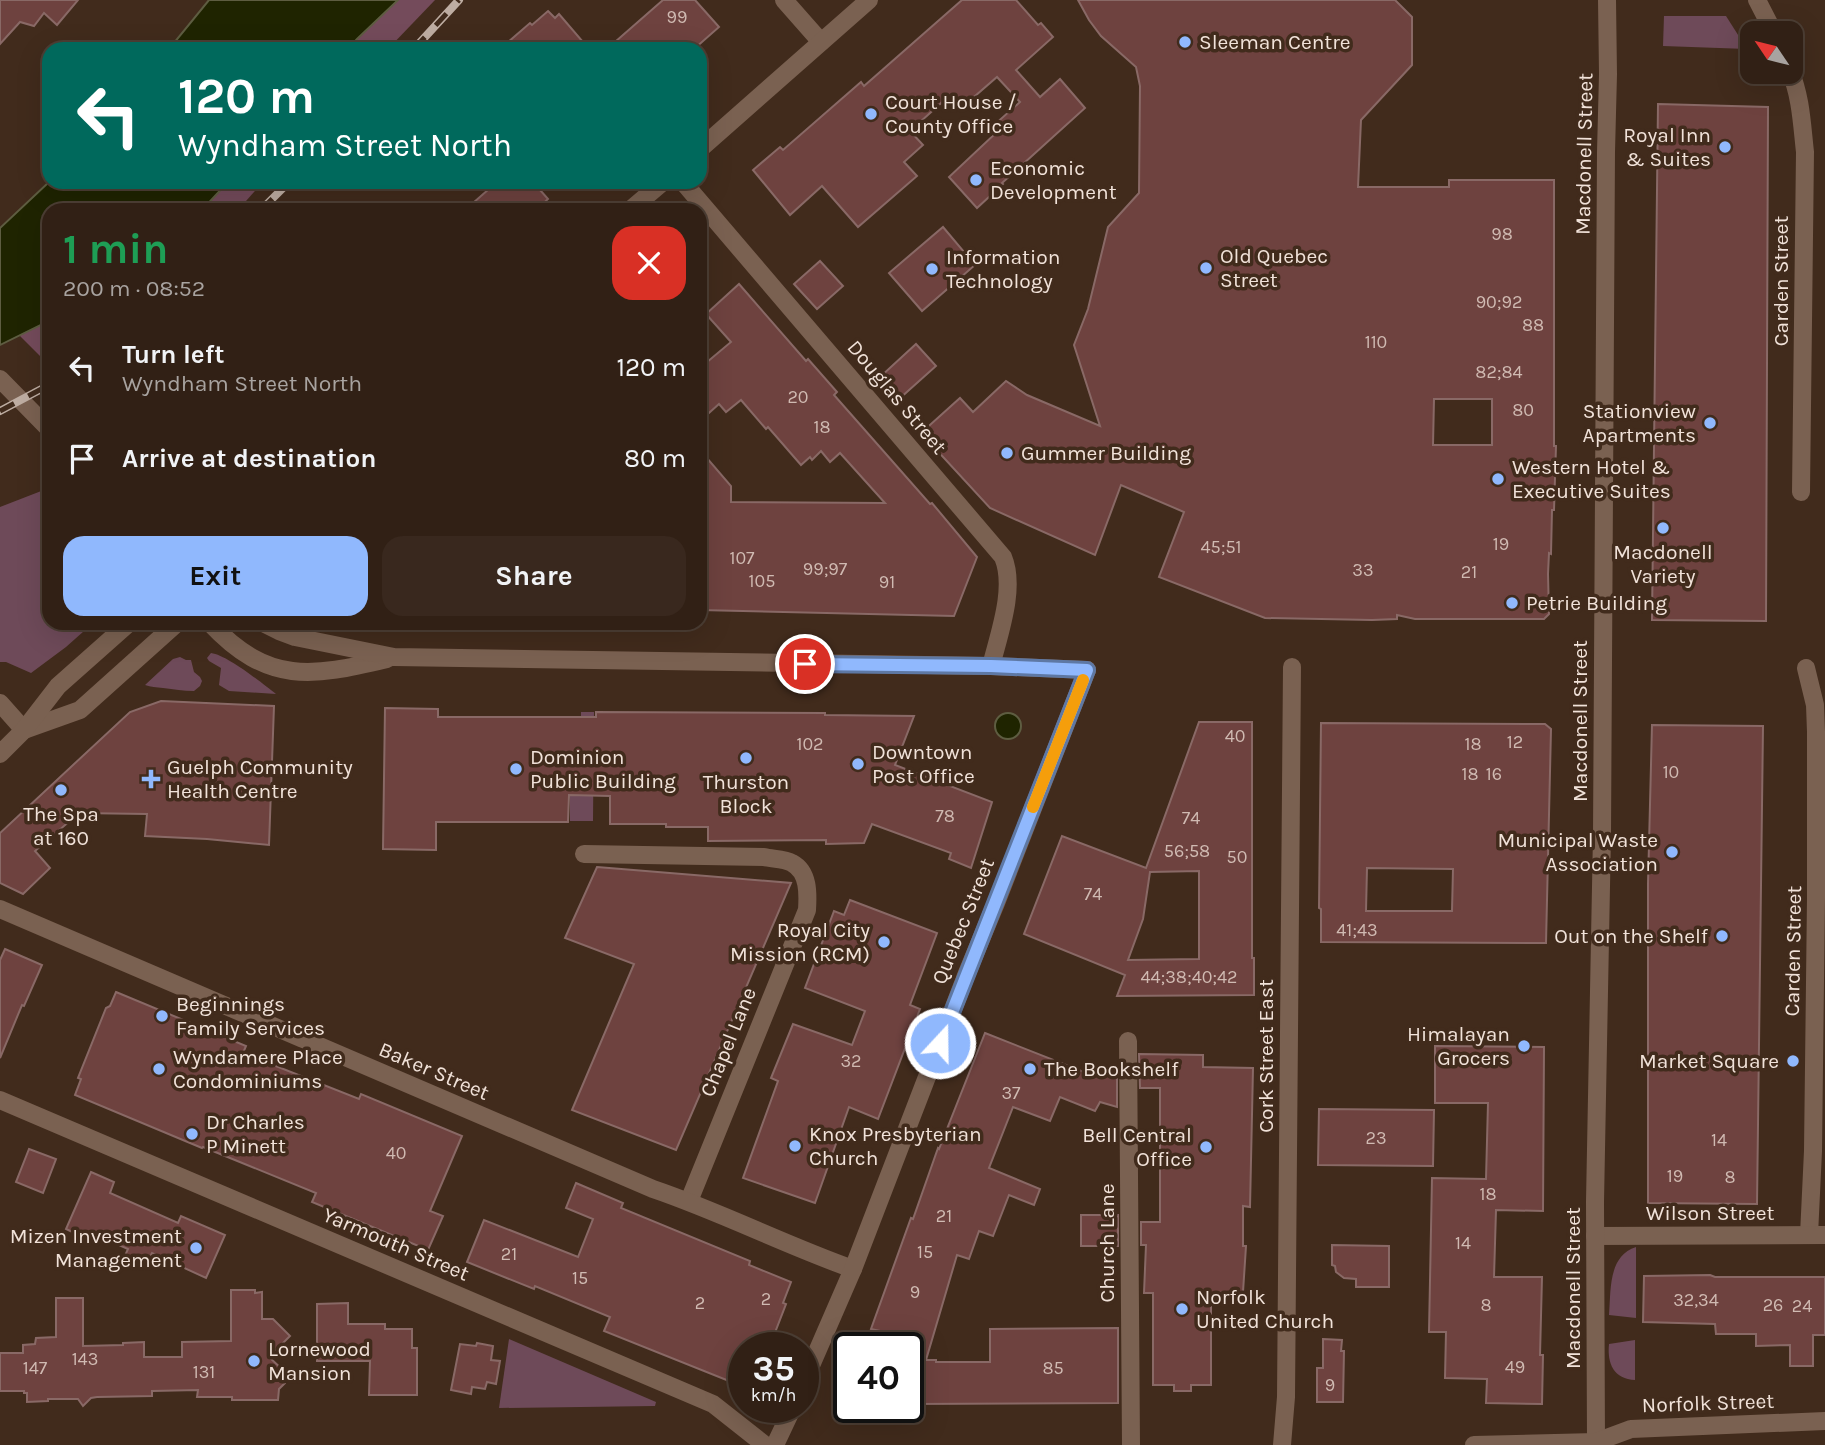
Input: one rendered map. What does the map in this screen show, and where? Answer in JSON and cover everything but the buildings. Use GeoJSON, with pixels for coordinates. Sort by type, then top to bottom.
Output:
{"type":"FeatureCollection","features":[{"type":"Feature","properties":{"kind":"street"},"geometry":{"type":"LineString","coordinates":[[785,0],[821,42]]}},
{"type":"Feature","properties":{"kind":"street"},"geometry":{"type":"LineString","coordinates":[[707,143],[869,0]]}},
{"type":"Feature","properties":{"kind":"street","name":"Macdonell Street"},"geometry":{"type":"LineString","coordinates":[[1600,1444],[1595,1236],[1602,834],[1607,0]]}},
{"type":"Feature","properties":{"kind":"street"},"geometry":{"type":"LineString","coordinates":[[1757,0],[1768,21]]}},
{"type":"Feature","properties":{"kind":"street","name":"Carden Street"},"geometry":{"type":"LineString","coordinates":[[1793,84],[1805,152],[1801,492]]}},
{"type":"Feature","properties":{"kind":"street"},"geometry":{"type":"LineString","coordinates":[[638,203],[655,189]]}},
{"type":"Feature","properties":{"kind":"street","name":"Douglas Street"},"geometry":{"type":"LineString","coordinates":[[689,189],[701,203]]}},
{"type":"Feature","properties":{"kind":"street","name":"Douglas Street"},"geometry":{"type":"LineString","coordinates":[[707,210],[1003,556],[1009,582],[991,666]]}},
{"type":"Feature","properties":{"kind":"street"},"geometry":{"type":"LineString","coordinates":[[0,379],[42,422]]}},
{"type":"Feature","properties":{"kind":"street"},"geometry":{"type":"LineString","coordinates":[[0,754],[24,730],[58,686],[121,630]]}},
{"type":"Feature","properties":{"kind":"street"},"geometry":{"type":"LineString","coordinates":[[24,730],[80,710],[169,630]]}},
{"type":"Feature","properties":{"kind":"street"},"geometry":{"type":"LineString","coordinates":[[217,630],[228,642],[272,668],[302,673],[341,670],[394,657]]}},
{"type":"Feature","properties":{"kind":"street"},"geometry":{"type":"LineString","coordinates":[[277,630],[295,637],[394,657],[991,666]]}},
{"type":"Feature","properties":{"kind":"street","name":"Quebec Street"},"geometry":{"type":"LineString","coordinates":[[819,1347],[853,1269],[1087,670],[991,666]]}},
{"type":"Feature","properties":{"kind":"street","name":"Cork Street East"},"geometry":{"type":"LineString","coordinates":[[1282,1445],[1286,1370],[1292,667]]}},
{"type":"Feature","properties":{"kind":"street","name":"Carden Street"},"geometry":{"type":"LineString","coordinates":[[1806,668],[1815,705],[1816,732],[1813,1138],[1817,1235]]}},
{"type":"Feature","properties":{"kind":"street"},"geometry":{"type":"LineString","coordinates":[[0,703],[24,730]]}},
{"type":"Feature","properties":{"kind":"street","name":"Chapel Lane"},"geometry":{"type":"LineString","coordinates":[[584,854],[764,857],[791,862],[802,871],[807,885],[807,910],[689,1201]]}},
{"type":"Feature","properties":{"kind":"street","name":"Baker Street"},"geometry":{"type":"LineString","coordinates":[[0,909],[653,1189],[689,1201],[853,1269]]}},
{"type":"Feature","properties":{"kind":"street","name":"Church Lane"},"geometry":{"type":"LineString","coordinates":[[1128,1041],[1131,1445]]}},
{"type":"Feature","properties":{"kind":"street","name":"Yarmouth Street"},"geometry":{"type":"LineString","coordinates":[[0,1100],[713,1404],[765,1445]]}},
{"type":"Feature","properties":{"kind":"street","name":"Wilson Street"},"geometry":{"type":"LineString","coordinates":[[1595,1236],[1817,1235]]}},
{"type":"Feature","properties":{"kind":"street","name":"Norfolk Street"},"geometry":{"type":"LineString","coordinates":[[1474,1445],[1600,1444],[1631,1429],[1825,1421]]}},
{"type":"Feature","properties":{"kind":"street"},"geometry":{"type":"LineString","coordinates":[[775,1445],[785,1423]]}},
{"type":"Feature","properties":{"kind":"shaded area"},"geometry":{"type":"Polygon","coordinates":[[[209,0],[398,0],[354,42],[175,42],[209,0]]]}},
{"type":"Feature","properties":{"kind":"shaded area"},"geometry":{"type":"Polygon","coordinates":[[[398,0],[435,0],[395,42],[354,42],[398,0]]]}},
{"type":"Feature","properties":{"kind":"shaded area"},"geometry":{"type":"Polygon","coordinates":[[[1664,16],[1726,16],[1740,38],[1740,49],[1663,46],[1664,16]]]}},
{"type":"Feature","properties":{"kind":"shaded area"},"geometry":{"type":"Polygon","coordinates":[[[42,189],[222,189],[208,203],[42,203],[42,324],[0,345],[0,228],[42,189]]]}},
{"type":"Feature","properties":{"kind":"shaded area"},"geometry":{"type":"Polygon","coordinates":[[[222,189],[257,189],[244,203],[208,203],[222,189]]]}},
{"type":"Feature","properties":{"kind":"shaded area"},"geometry":{"type":"Polygon","coordinates":[[[42,324],[42,358],[19,335],[42,324]]]}},
{"type":"Feature","properties":{"kind":"shaded area"},"geometry":{"type":"Polygon","coordinates":[[[42,491],[42,630],[85,630],[31,673],[0,662],[0,507],[42,491]]]}},
{"type":"Feature","properties":{"kind":"shaded area"},"geometry":{"type":"Polygon","coordinates":[[[211,653],[235,664],[276,694],[229,691],[219,685],[221,668],[207,658],[211,653]]]}},
{"type":"Feature","properties":{"kind":"shaded area"},"geometry":{"type":"Polygon","coordinates":[[[180,657],[191,660],[194,672],[202,681],[194,691],[145,685],[173,659],[180,657]]]}},
{"type":"Feature","properties":{"kind":"shaded area"},"geometry":{"type":"Polygon","coordinates":[[[581,712],[594,712],[593,821],[570,821],[570,722],[581,722],[581,712]]]}},
{"type":"Feature","properties":{"kind":"shaded area"},"geometry":{"type":"Polygon","coordinates":[[[1008,713],[1018,716],[1021,726],[1018,736],[1008,739],[998,736],[995,726],[998,716],[1008,713]]]}},
{"type":"Feature","properties":{"kind":"shaded area"},"geometry":{"type":"Polygon","coordinates":[[[1636,1247],[1636,1318],[1609,1315],[1611,1285],[1616,1266],[1627,1251],[1636,1247]]]}},
{"type":"Feature","properties":{"kind":"shaded area"},"geometry":{"type":"Polygon","coordinates":[[[509,1339],[656,1402],[655,1406],[499,1408],[509,1339]]]}},
{"type":"Feature","properties":{"kind":"shaded area"},"geometry":{"type":"Polygon","coordinates":[[[1635,1340],[1635,1380],[1622,1377],[1613,1369],[1609,1358],[1609,1344],[1635,1340]]]}},
{"type":"Feature","properties":{"kind":"railway"},"geometry":{"type":"LineString","coordinates":[[420,42],[459,0]]}},
{"type":"Feature","properties":{"kind":"railway"},"geometry":{"type":"LineString","coordinates":[[268,203],[282,189]]}},
{"type":"Feature","properties":{"kind":"railway"},"geometry":{"type":"LineString","coordinates":[[0,411],[42,389]]}},
{"type":"Feature","properties":{"kind":"slow traffic"},"geometry":{"type":"LineString","coordinates":[[1033,807],[1083,680]]}},
{"type":"Feature","properties":{"kind":"place","name":"Sleeman Centre"},"geometry":{"type":"Point","coordinates":[1185,42]}},
{"type":"Feature","properties":{"kind":"place","name":"Court House / County Office"},"geometry":{"type":"Point","coordinates":[871,114]}},
{"type":"Feature","properties":{"kind":"place","name":"Royal Inn & Suites"},"geometry":{"type":"Point","coordinates":[1725,147]}},
{"type":"Feature","properties":{"kind":"place","name":"Economic Development"},"geometry":{"type":"Point","coordinates":[976,180]}},
{"type":"Feature","properties":{"kind":"place","name":"Old Quebec Street"},"geometry":{"type":"Point","coordinates":[1206,268]}},
{"type":"Feature","properties":{"kind":"place","name":"Information Technology"},"geometry":{"type":"Point","coordinates":[932,269]}},
{"type":"Feature","properties":{"kind":"place","name":"Stationview Apartments"},"geometry":{"type":"Point","coordinates":[1710,423]}},
{"type":"Feature","properties":{"kind":"place","name":"Gummer Building"},"geometry":{"type":"Point","coordinates":[1007,453]}},
{"type":"Feature","properties":{"kind":"place","name":"Western Hotel & Executive Suites"},"geometry":{"type":"Point","coordinates":[1498,479]}},
{"type":"Feature","properties":{"kind":"place","name":"Macdonell Variety"},"geometry":{"type":"Point","coordinates":[1663,528]}},
{"type":"Feature","properties":{"kind":"place","name":"Petrie Building"},"geometry":{"type":"Point","coordinates":[1512,603]}},
{"type":"Feature","properties":{"kind":"place","name":"Thurston Block"},"geometry":{"type":"Point","coordinates":[746,758]}},
{"type":"Feature","properties":{"kind":"place","name":"Downtown Post Office"},"geometry":{"type":"Point","coordinates":[858,764]}},
{"type":"Feature","properties":{"kind":"place","name":"Dominion Public Building"},"geometry":{"type":"Point","coordinates":[516,769]}},
{"type":"Feature","properties":{"kind":"place","name":"Guelph Community Health Centre"},"geometry":{"type":"Point","coordinates":[151,779]}},
{"type":"Feature","properties":{"kind":"place","name":"The Spa at 160"},"geometry":{"type":"Point","coordinates":[61,790]}},
{"type":"Feature","properties":{"kind":"place","name":"Municipal Waste Association"},"geometry":{"type":"Point","coordinates":[1672,852]}},
{"type":"Feature","properties":{"kind":"place","name":"Out on the Shelf"},"geometry":{"type":"Point","coordinates":[1722,936]}},
{"type":"Feature","properties":{"kind":"place","name":"Royal City Mission (RCM)"},"geometry":{"type":"Point","coordinates":[884,942]}},
{"type":"Feature","properties":{"kind":"place","name":"Beginnings Family Services"},"geometry":{"type":"Point","coordinates":[162,1016]}},
{"type":"Feature","properties":{"kind":"place","name":"Himalayan Grocers"},"geometry":{"type":"Point","coordinates":[1524,1046]}},
{"type":"Feature","properties":{"kind":"place","name":"Market Square"},"geometry":{"type":"Point","coordinates":[1793,1061]}},
{"type":"Feature","properties":{"kind":"place","name":"Wyndamere Place Condominiums"},"geometry":{"type":"Point","coordinates":[159,1069]}},
{"type":"Feature","properties":{"kind":"place","name":"The Bookshelf"},"geometry":{"type":"Point","coordinates":[1030,1069]}},
{"type":"Feature","properties":{"kind":"place","name":"Dr Charles P Minett"},"geometry":{"type":"Point","coordinates":[192,1134]}},
{"type":"Feature","properties":{"kind":"place","name":"Knox Presbyterian Church"},"geometry":{"type":"Point","coordinates":[795,1146]}},
{"type":"Feature","properties":{"kind":"place","name":"Bell Central Office"},"geometry":{"type":"Point","coordinates":[1206,1147]}},
{"type":"Feature","properties":{"kind":"place","name":"Mizen Investment Management"},"geometry":{"type":"Point","coordinates":[196,1248]}},
{"type":"Feature","properties":{"kind":"place","name":"Norfolk United Church"},"geometry":{"type":"Point","coordinates":[1182,1309]}},
{"type":"Feature","properties":{"kind":"place","name":"Lornewood Mansion"},"geometry":{"type":"Point","coordinates":[254,1361]}},
{"type":"Feature","properties":{"kind":"route"},"geometry":{"type":"LineString","coordinates":[[805,664],[1087,670],[940,1043]]}}]}
